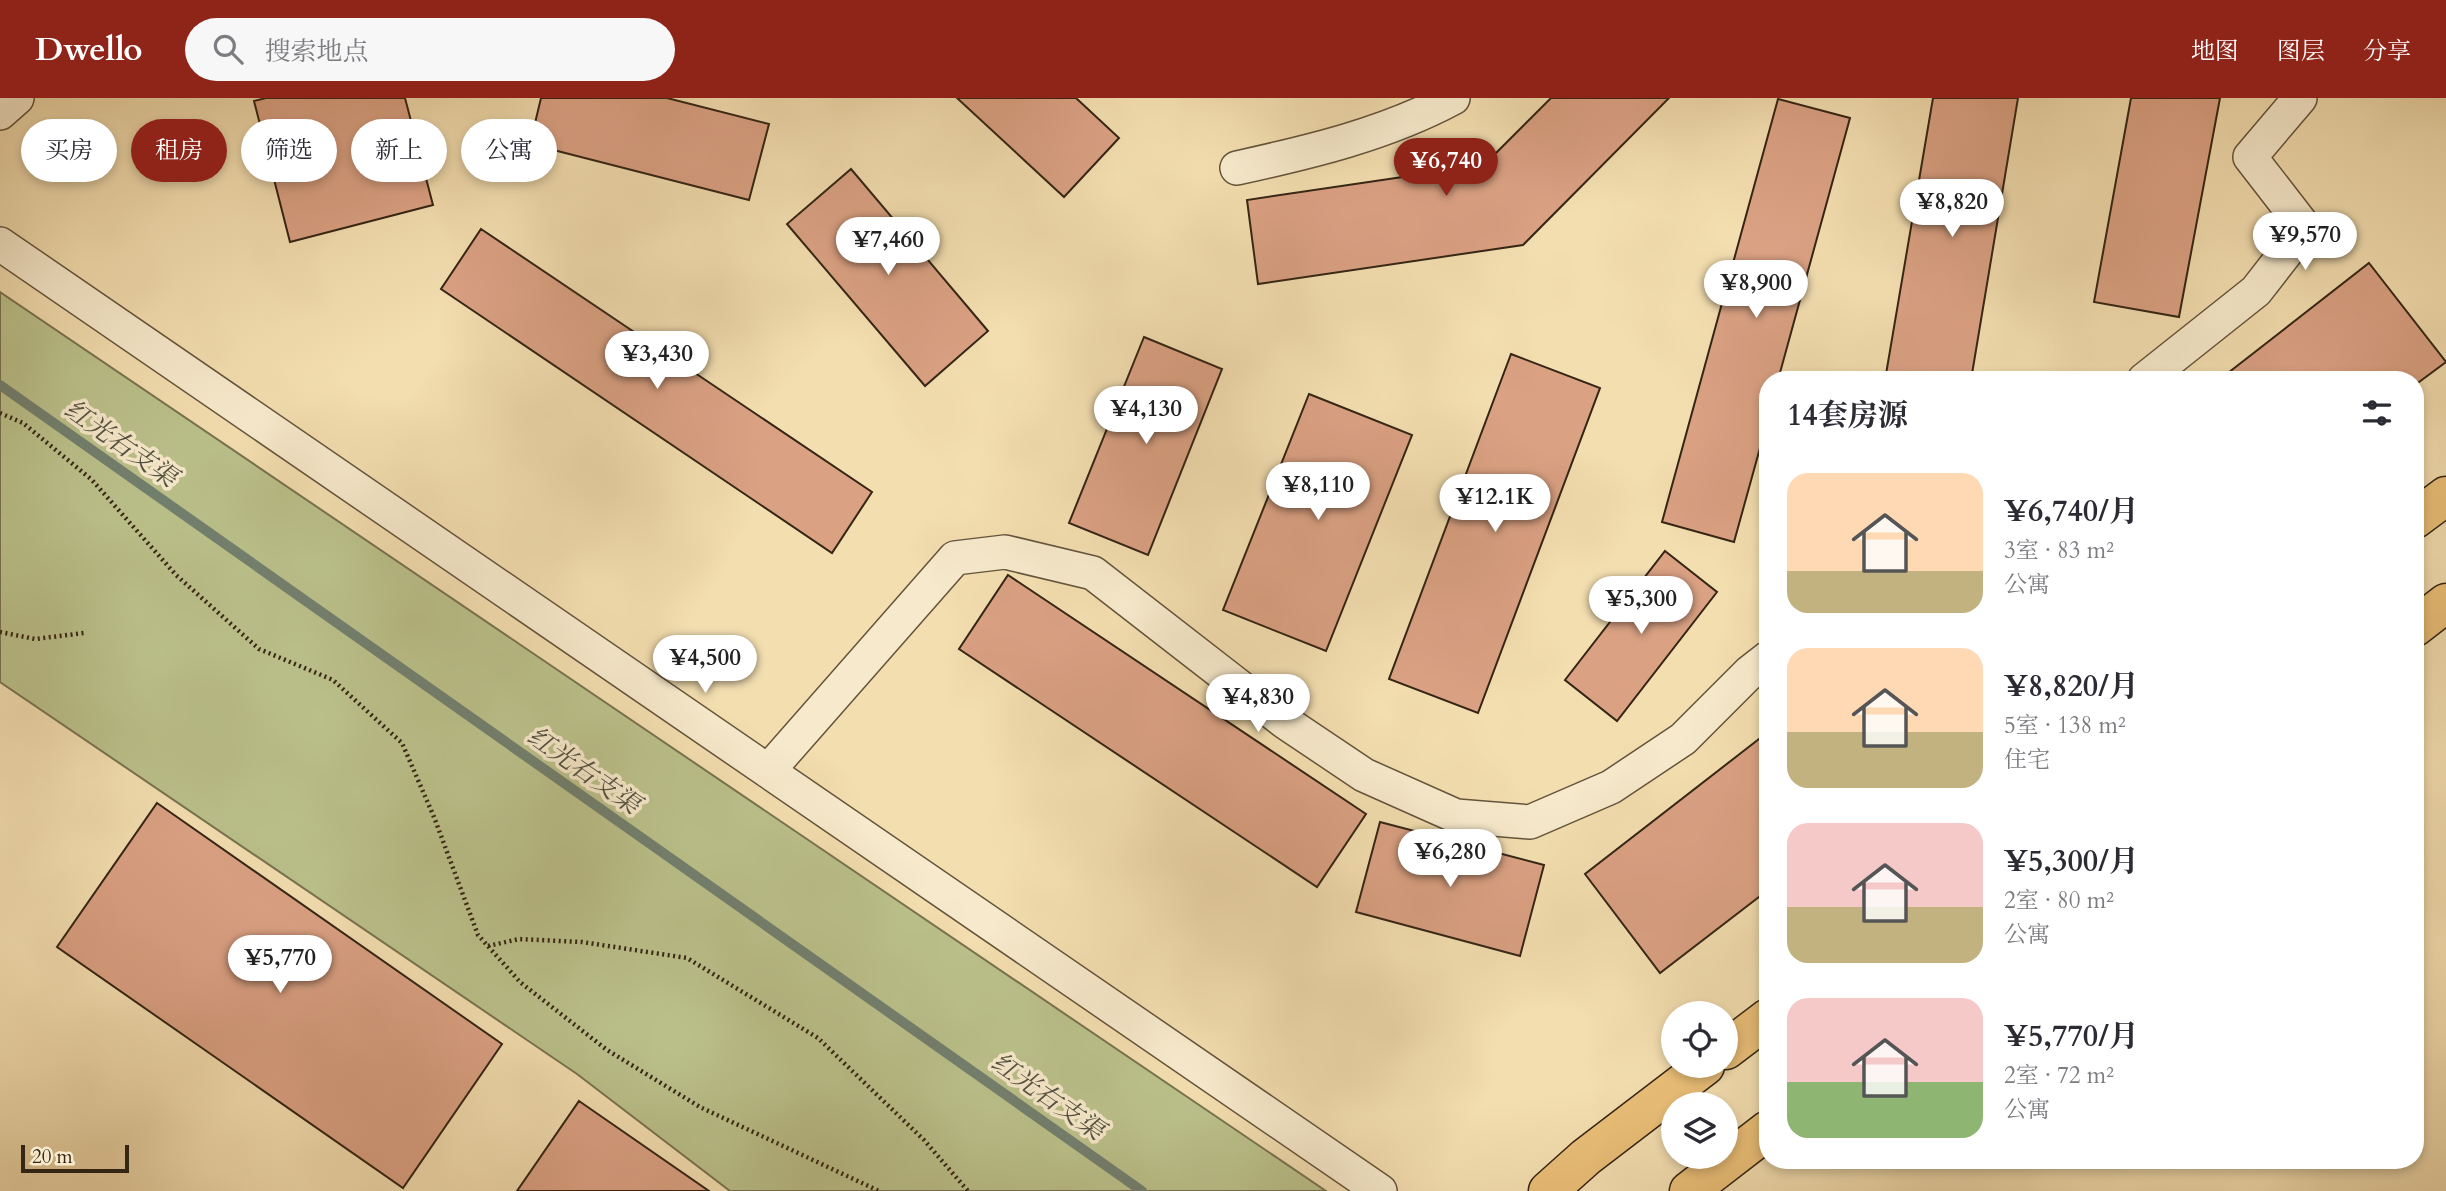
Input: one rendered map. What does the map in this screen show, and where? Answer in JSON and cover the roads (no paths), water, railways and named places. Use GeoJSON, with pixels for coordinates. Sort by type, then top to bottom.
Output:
{"type":"FeatureCollection","features":[{"type":"Feature","properties":{"kind":"main road"},"geometry":{"type":"LineString","coordinates":[[2424,512],[2446,496]]}},
{"type":"Feature","properties":{"kind":"main road"},"geometry":{"type":"LineString","coordinates":[[2424,620],[2446,603]]}},
{"type":"Feature","properties":{"kind":"main road"},"geometry":{"type":"LineString","coordinates":[[1738,1041],[1759,1025]]}},
{"type":"Feature","properties":{"kind":"main road"},"geometry":{"type":"LineString","coordinates":[[1548,1191],[1586,1157],[1689,1078]]}},
{"type":"Feature","properties":{"kind":"main road"},"geometry":{"type":"LineString","coordinates":[[1689,1191],[1759,1137]]}},
{"type":"Feature","properties":{"kind":"street"},"geometry":{"type":"LineString","coordinates":[[0,113],[17,98]]}},
{"type":"Feature","properties":{"kind":"street"},"geometry":{"type":"LineString","coordinates":[[1237,169],[1307,153],[1422,115],[1453,98]]}},
{"type":"Feature","properties":{"kind":"street"},"geometry":{"type":"LineString","coordinates":[[2155,371],[2256,291],[2305,228],[2249,157],[2301,98]]}},
{"type":"Feature","properties":{"kind":"street"},"geometry":{"type":"LineString","coordinates":[[0,244],[1380,1191]]}},
{"type":"Feature","properties":{"kind":"street"},"geometry":{"type":"LineString","coordinates":[[768,771],[955,558],[1005,552],[1093,573],[1285,722],[1364,775],[1456,816],[1530,822],[1611,787],[1683,739],[1759,665]]}},
{"type":"Feature","properties":{"kind":"waterway","name":"红光右支渠"},"geometry":{"type":"LineString","coordinates":[[0,385],[1142,1191]]}}]}
